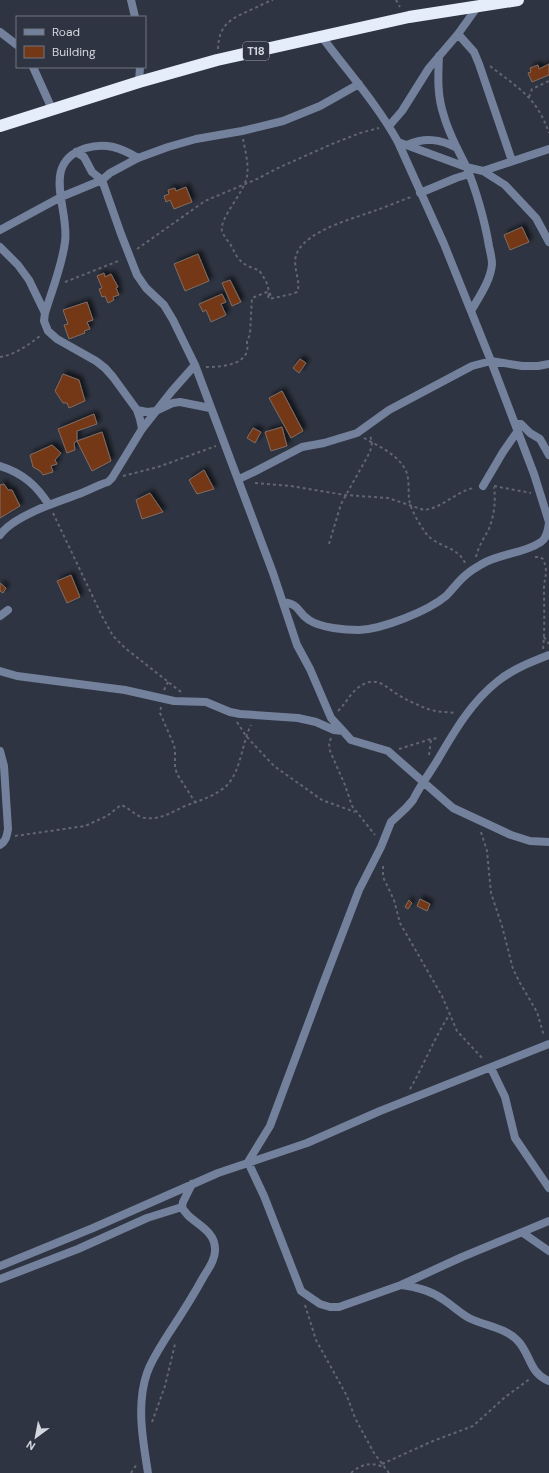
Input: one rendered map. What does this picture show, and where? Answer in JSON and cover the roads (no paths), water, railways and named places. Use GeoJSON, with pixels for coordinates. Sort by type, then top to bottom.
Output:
{"type":"FeatureCollection","features":[{"type":"Feature","properties":{"kind":"highway","name":"T18"},"geometry":{"type":"LineString","coordinates":[[0,126],[139,82],[217,60],[409,17],[518,0]]}},
{"type":"Feature","properties":{"kind":"street"},"geometry":{"type":"LineString","coordinates":[[131,0],[135,16]]}},
{"type":"Feature","properties":{"kind":"street"},"geometry":{"type":"LineString","coordinates":[[389,126],[402,111],[429,68],[458,34],[478,6]]}},
{"type":"Feature","properties":{"kind":"street"},"geometry":{"type":"LineString","coordinates":[[0,32],[16,44]]}},
{"type":"Feature","properties":{"kind":"street"},"geometry":{"type":"LineString","coordinates":[[458,34],[474,52],[490,92],[512,161]]}},
{"type":"Feature","properties":{"kind":"street"},"geometry":{"type":"LineString","coordinates":[[283,602],[295,605],[310,622],[338,628],[360,630],[379,626],[422,611],[447,594],[467,573],[496,557],[527,549],[543,541],[548,532],[549,522],[492,361],[444,244],[398,142],[389,126],[359,84],[322,37]]}},
{"type":"Feature","properties":{"kind":"street"},"geometry":{"type":"LineString","coordinates":[[439,56],[439,98],[448,130],[468,171],[487,236],[492,263],[488,279],[471,311]]}},
{"type":"Feature","properties":{"kind":"street"},"geometry":{"type":"LineString","coordinates":[[33,68],[52,109]]}},
{"type":"Feature","properties":{"kind":"street"},"geometry":{"type":"LineString","coordinates":[[139,82],[140,68]]}},
{"type":"Feature","properties":{"kind":"street"},"geometry":{"type":"LineString","coordinates":[[0,230],[61,197],[102,180],[110,173],[138,158],[196,139],[242,131],[283,121],[303,114],[339,97],[359,84]]}},
{"type":"Feature","properties":{"kind":"street"},"geometry":{"type":"LineString","coordinates":[[407,145],[425,139],[444,142],[457,148]]}},
{"type":"Feature","properties":{"kind":"street"},"geometry":{"type":"LineString","coordinates":[[398,142],[468,171],[483,171],[549,149]]}},
{"type":"Feature","properties":{"kind":"street"},"geometry":{"type":"LineString","coordinates":[[138,158],[112,146],[88,148],[76,152],[69,157],[60,174],[58,184],[65,220],[66,241],[44,321],[48,331],[56,339],[96,361],[105,368],[137,410],[142,429]]}},
{"type":"Feature","properties":{"kind":"street"},"geometry":{"type":"LineString","coordinates":[[76,152],[84,157],[92,172],[102,180],[129,257],[137,275],[146,288],[164,305],[195,365],[210,408],[239,480],[297,645],[310,669],[331,718],[351,740],[361,744],[382,748],[394,756],[410,772],[453,808],[511,835],[530,841],[548,843]]}},
{"type":"Feature","properties":{"kind":"street"},"geometry":{"type":"LineString","coordinates":[[420,193],[456,178],[468,171]]}},
{"type":"Feature","properties":{"kind":"street"},"geometry":{"type":"LineString","coordinates":[[483,171],[505,186],[536,218],[549,242]]}},
{"type":"Feature","properties":{"kind":"street"},"geometry":{"type":"LineString","coordinates":[[0,246],[18,265],[29,280],[45,313]]}},
{"type":"Feature","properties":{"kind":"street"},"geometry":{"type":"LineString","coordinates":[[239,480],[302,447],[324,443],[356,433],[389,410],[472,366],[492,361],[522,366],[549,364]]}},
{"type":"Feature","properties":{"kind":"street"},"geometry":{"type":"LineString","coordinates":[[0,535],[8,526],[49,505],[108,482],[112,478],[142,429],[195,365]]}},
{"type":"Feature","properties":{"kind":"street"},"geometry":{"type":"LineString","coordinates":[[137,410],[147,412],[156,411],[173,403],[180,402],[210,408]]}},
{"type":"Feature","properties":{"kind":"street"},"geometry":{"type":"LineString","coordinates":[[483,486],[516,428],[522,424],[530,433],[538,437],[549,455]]}},
{"type":"Feature","properties":{"kind":"street"},"geometry":{"type":"LineString","coordinates":[[0,466],[13,471],[31,482],[49,505]]}},
{"type":"Feature","properties":{"kind":"street"},"geometry":{"type":"LineString","coordinates":[[0,616],[8,610]]}},
{"type":"Feature","properties":{"kind":"street"},"geometry":{"type":"LineString","coordinates":[[248,1162],[270,1126],[350,912],[381,847],[391,822],[409,804],[450,738],[480,698],[499,680],[517,669],[545,656]]}},
{"type":"Feature","properties":{"kind":"street"},"geometry":{"type":"LineString","coordinates":[[0,671],[17,676],[125,690],[162,699],[184,702],[206,702],[230,712],[240,714],[298,718],[316,722],[334,730],[343,731]]}},
{"type":"Feature","properties":{"kind":"street"},"geometry":{"type":"LineString","coordinates":[[0,750],[4,766],[8,829],[7,838],[0,845]]}},
{"type":"Feature","properties":{"kind":"street"},"geometry":{"type":"LineString","coordinates":[[0,1266],[94,1228],[192,1184],[248,1162],[307,1143],[402,1102],[547,1044]]}},
{"type":"Feature","properties":{"kind":"street"},"geometry":{"type":"LineString","coordinates":[[490,1068],[504,1097],[515,1138],[549,1188]]}},
{"type":"Feature","properties":{"kind":"street"},"geometry":{"type":"LineString","coordinates":[[248,1162],[264,1196],[301,1291],[320,1304],[330,1307],[339,1307],[401,1284],[549,1221]]}},
{"type":"Feature","properties":{"kind":"street"},"geometry":{"type":"LineString","coordinates":[[0,1279],[147,1218],[182,1207],[192,1184]]}},
{"type":"Feature","properties":{"kind":"street"},"geometry":{"type":"LineString","coordinates":[[148,1473],[141,1398],[147,1372],[215,1255],[216,1247],[209,1233],[188,1215],[182,1207]]}},
{"type":"Feature","properties":{"kind":"street"},"geometry":{"type":"LineString","coordinates":[[523,1233],[549,1251]]}},
{"type":"Feature","properties":{"kind":"street"},"geometry":{"type":"LineString","coordinates":[[401,1284],[422,1289],[434,1294],[467,1317],[477,1322],[502,1330],[511,1335],[524,1349],[537,1374],[549,1381]]}}]}
